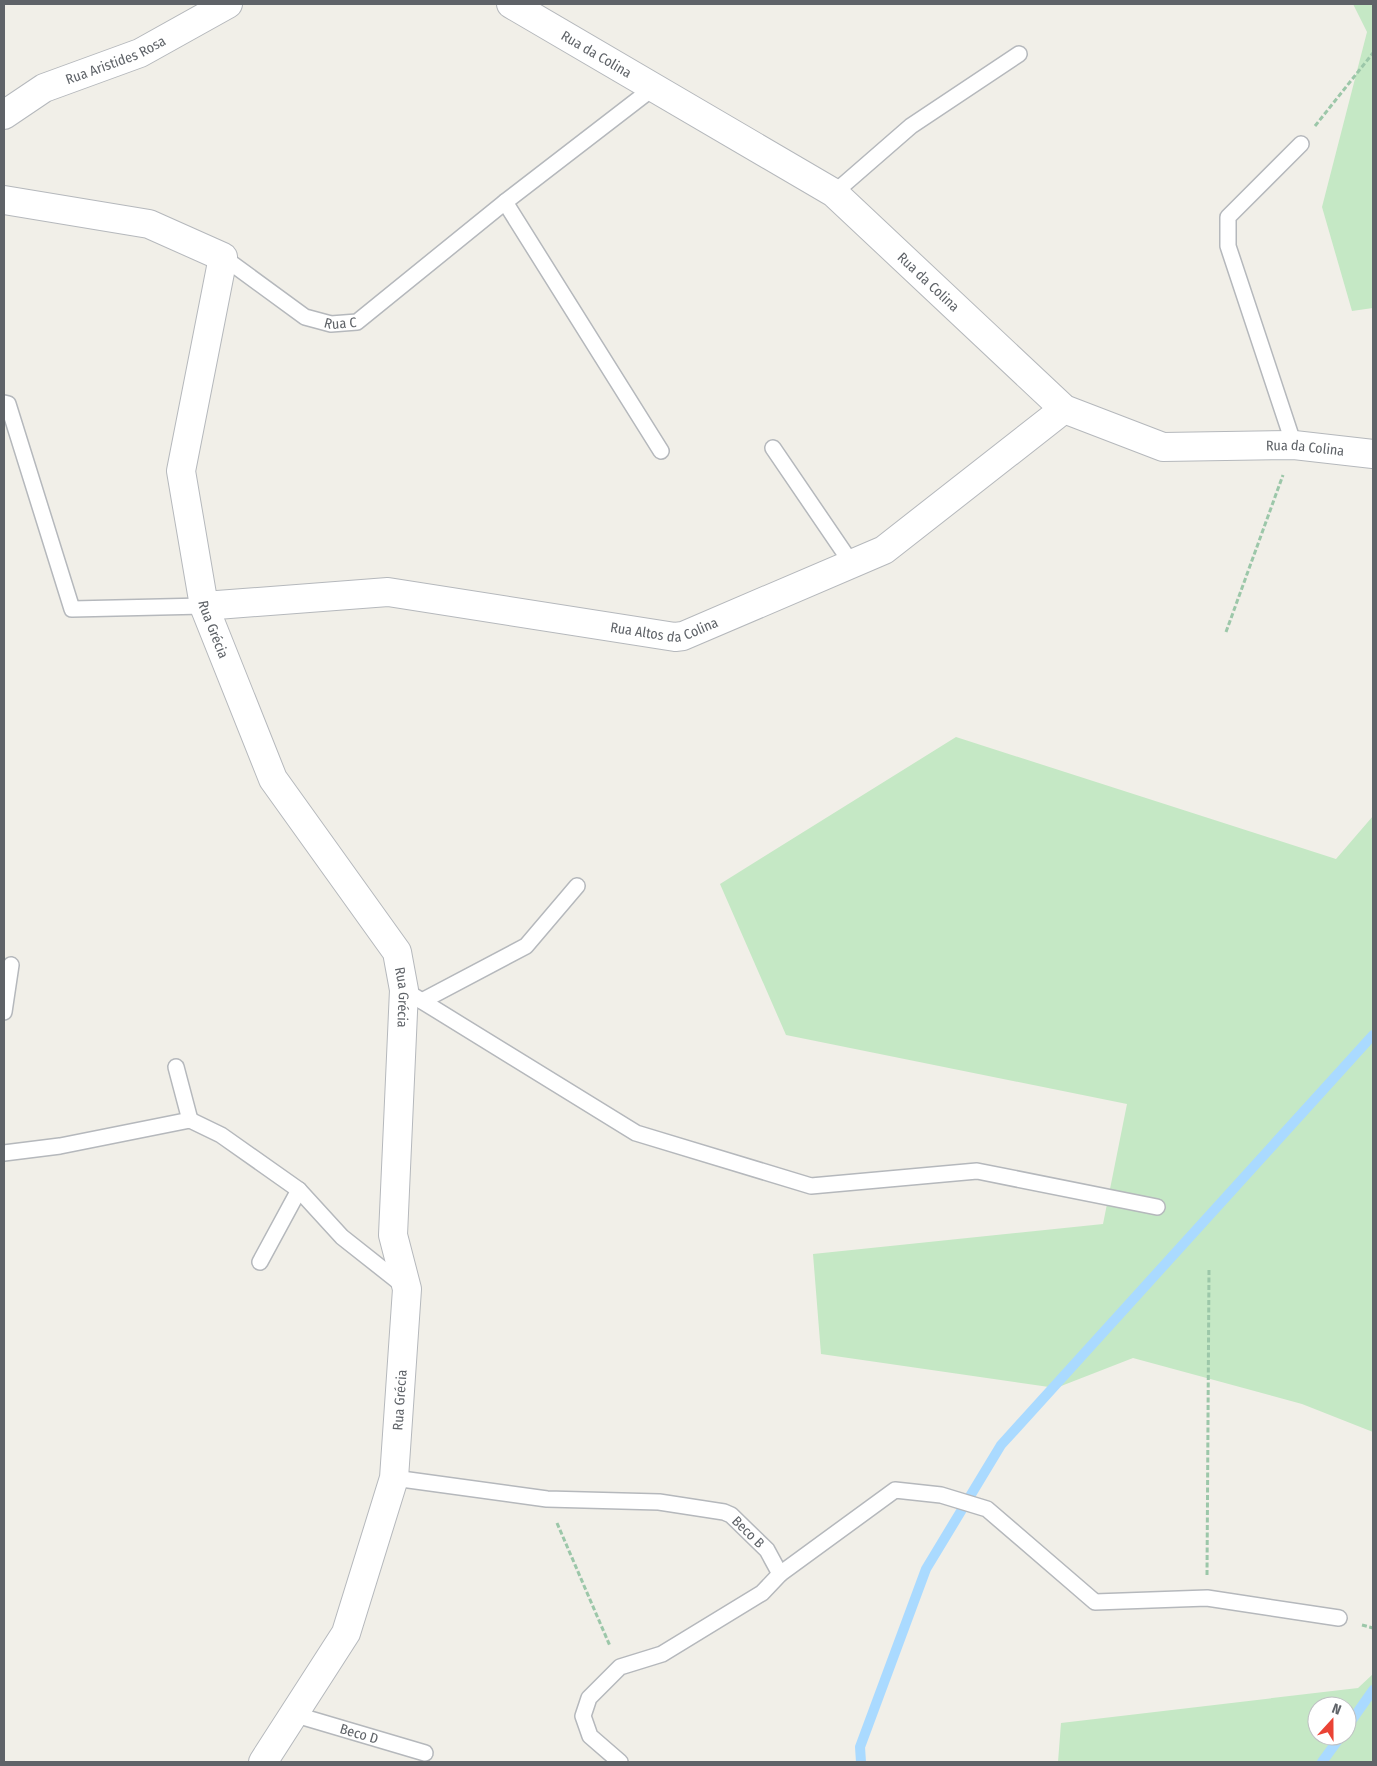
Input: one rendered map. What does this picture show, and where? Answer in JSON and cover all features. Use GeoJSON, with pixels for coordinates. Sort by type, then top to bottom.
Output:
{"type":"FeatureCollection","features":[{"type":"Feature","properties":{"kind":"street","name":"Rua Aristides Rosa"},"geometry":{"type":"LineString","coordinates":[[4,115],[44,88],[140,53],[228,4]]}},
{"type":"Feature","properties":{"kind":"street","name":"Rua da Colina"},"geometry":{"type":"LineString","coordinates":[[511,4],[834,193],[1064,409],[1162,447],[1294,445],[1373,454]]}},
{"type":"Feature","properties":{"kind":"street","name":"Rua C"},"geometry":{"type":"LineString","coordinates":[[4,200],[149,224],[223,257]]}},
{"type":"Feature","properties":{"kind":"street","name":"Rua Grécia"},"geometry":{"type":"LineString","coordinates":[[223,257],[181,471],[204,606],[273,779],[397,952],[413,996],[393,1236],[407,1288],[394,1478],[346,1633],[263,1762]]}},
{"type":"Feature","properties":{"kind":"street","name":"Rua Altos da Colina"},"geometry":{"type":"LineString","coordinates":[[204,606],[388,592],[680,637],[884,550],[1064,409]]}},
{"type":"Feature","properties":{"kind":"lane"},"geometry":{"type":"LineString","coordinates":[[834,193],[911,126],[1019,54]]}},
{"type":"Feature","properties":{"kind":"lane","name":"Rua C"},"geometry":{"type":"LineString","coordinates":[[223,257],[305,317],[332,324],[357,322],[505,202],[653,88]]}},
{"type":"Feature","properties":{"kind":"lane"},"geometry":{"type":"LineString","coordinates":[[1294,445],[1228,246],[1228,218],[1301,144]]}},
{"type":"Feature","properties":{"kind":"lane"},"geometry":{"type":"LineString","coordinates":[[505,202],[661,451]]}},
{"type":"Feature","properties":{"kind":"lane"},"geometry":{"type":"LineString","coordinates":[[4,403],[8,404],[72,608],[204,606]]}},
{"type":"Feature","properties":{"kind":"lane"},"geometry":{"type":"LineString","coordinates":[[773,448],[852,564]]}},
{"type":"Feature","properties":{"kind":"lane"},"geometry":{"type":"LineString","coordinates":[[413,996],[526,946],[577,886]]}},
{"type":"Feature","properties":{"kind":"lane"},"geometry":{"type":"LineString","coordinates":[[4,1012],[11,965]]}},
{"type":"Feature","properties":{"kind":"lane"},"geometry":{"type":"LineString","coordinates":[[413,996],[636,1134],[811,1186],[977,1171],[1157,1207]]}},
{"type":"Feature","properties":{"kind":"lane"},"geometry":{"type":"LineString","coordinates":[[176,1066],[190,1120]]}},
{"type":"Feature","properties":{"kind":"lane"},"geometry":{"type":"LineString","coordinates":[[4,1153],[60,1146],[190,1120],[221,1135],[299,1190],[342,1237],[407,1288]]}},
{"type":"Feature","properties":{"kind":"lane"},"geometry":{"type":"LineString","coordinates":[[260,1262],[299,1190]]}},
{"type":"Feature","properties":{"kind":"lane","name":"Beco B"},"geometry":{"type":"LineString","coordinates":[[394,1478],[547,1499],[659,1502],[728,1513],[767,1550],[780,1574]]}},
{"type":"Feature","properties":{"kind":"lane"},"geometry":{"type":"LineString","coordinates":[[620,1762],[590,1736],[583,1716],[589,1698],[620,1667],[662,1654],[762,1593],[780,1574],[895,1490],[941,1495],[987,1509],[1095,1602],[1207,1598],[1339,1618]]}},
{"type":"Feature","properties":{"kind":"lane","name":"Beco D"},"geometry":{"type":"LineString","coordinates":[[293,1714],[425,1753]]}},
{"type":"Feature","properties":{"kind":"path"},"geometry":{"type":"LineString","coordinates":[[1301,144],[1373,53]]}},
{"type":"Feature","properties":{"kind":"path"},"geometry":{"type":"LineString","coordinates":[[1226,632],[1294,445]]}},
{"type":"Feature","properties":{"kind":"path"},"geometry":{"type":"LineString","coordinates":[[1207,1598],[1209,1268]]}},
{"type":"Feature","properties":{"kind":"path"},"geometry":{"type":"LineString","coordinates":[[547,1499],[588,1598],[620,1667]]}},
{"type":"Feature","properties":{"kind":"green space"},"geometry":{"type":"Polygon","coordinates":[[[1353,4],[1373,4],[1373,308],[1352,311],[1322,207],[1367,32],[1353,4]]]}},
{"type":"Feature","properties":{"kind":"green space"},"geometry":{"type":"Polygon","coordinates":[[[956,737],[1336,859],[1373,816],[1373,1432],[1302,1404],[1133,1358],[1056,1388],[821,1354],[813,1254],[1103,1224],[1127,1104],[786,1035],[720,884],[956,737]]]}},
{"type":"Feature","properties":{"kind":"green space"},"geometry":{"type":"Polygon","coordinates":[[[1373,1674],[1373,1762],[1058,1762],[1061,1723],[1358,1688],[1373,1674]]]}},
{"type":"Feature","properties":{"kind":"waterway"},"geometry":{"type":"LineString","coordinates":[[861,1762],[860,1747],[926,1569],[1001,1445],[1373,1035]]}},
{"type":"Feature","properties":{"kind":"waterway"},"geometry":{"type":"LineString","coordinates":[[1357,1713],[1373,1690]]}},
{"type":"Feature","properties":{"kind":"waterway"},"geometry":{"type":"LineString","coordinates":[[1322,1762],[1334,1746]]}}]}
